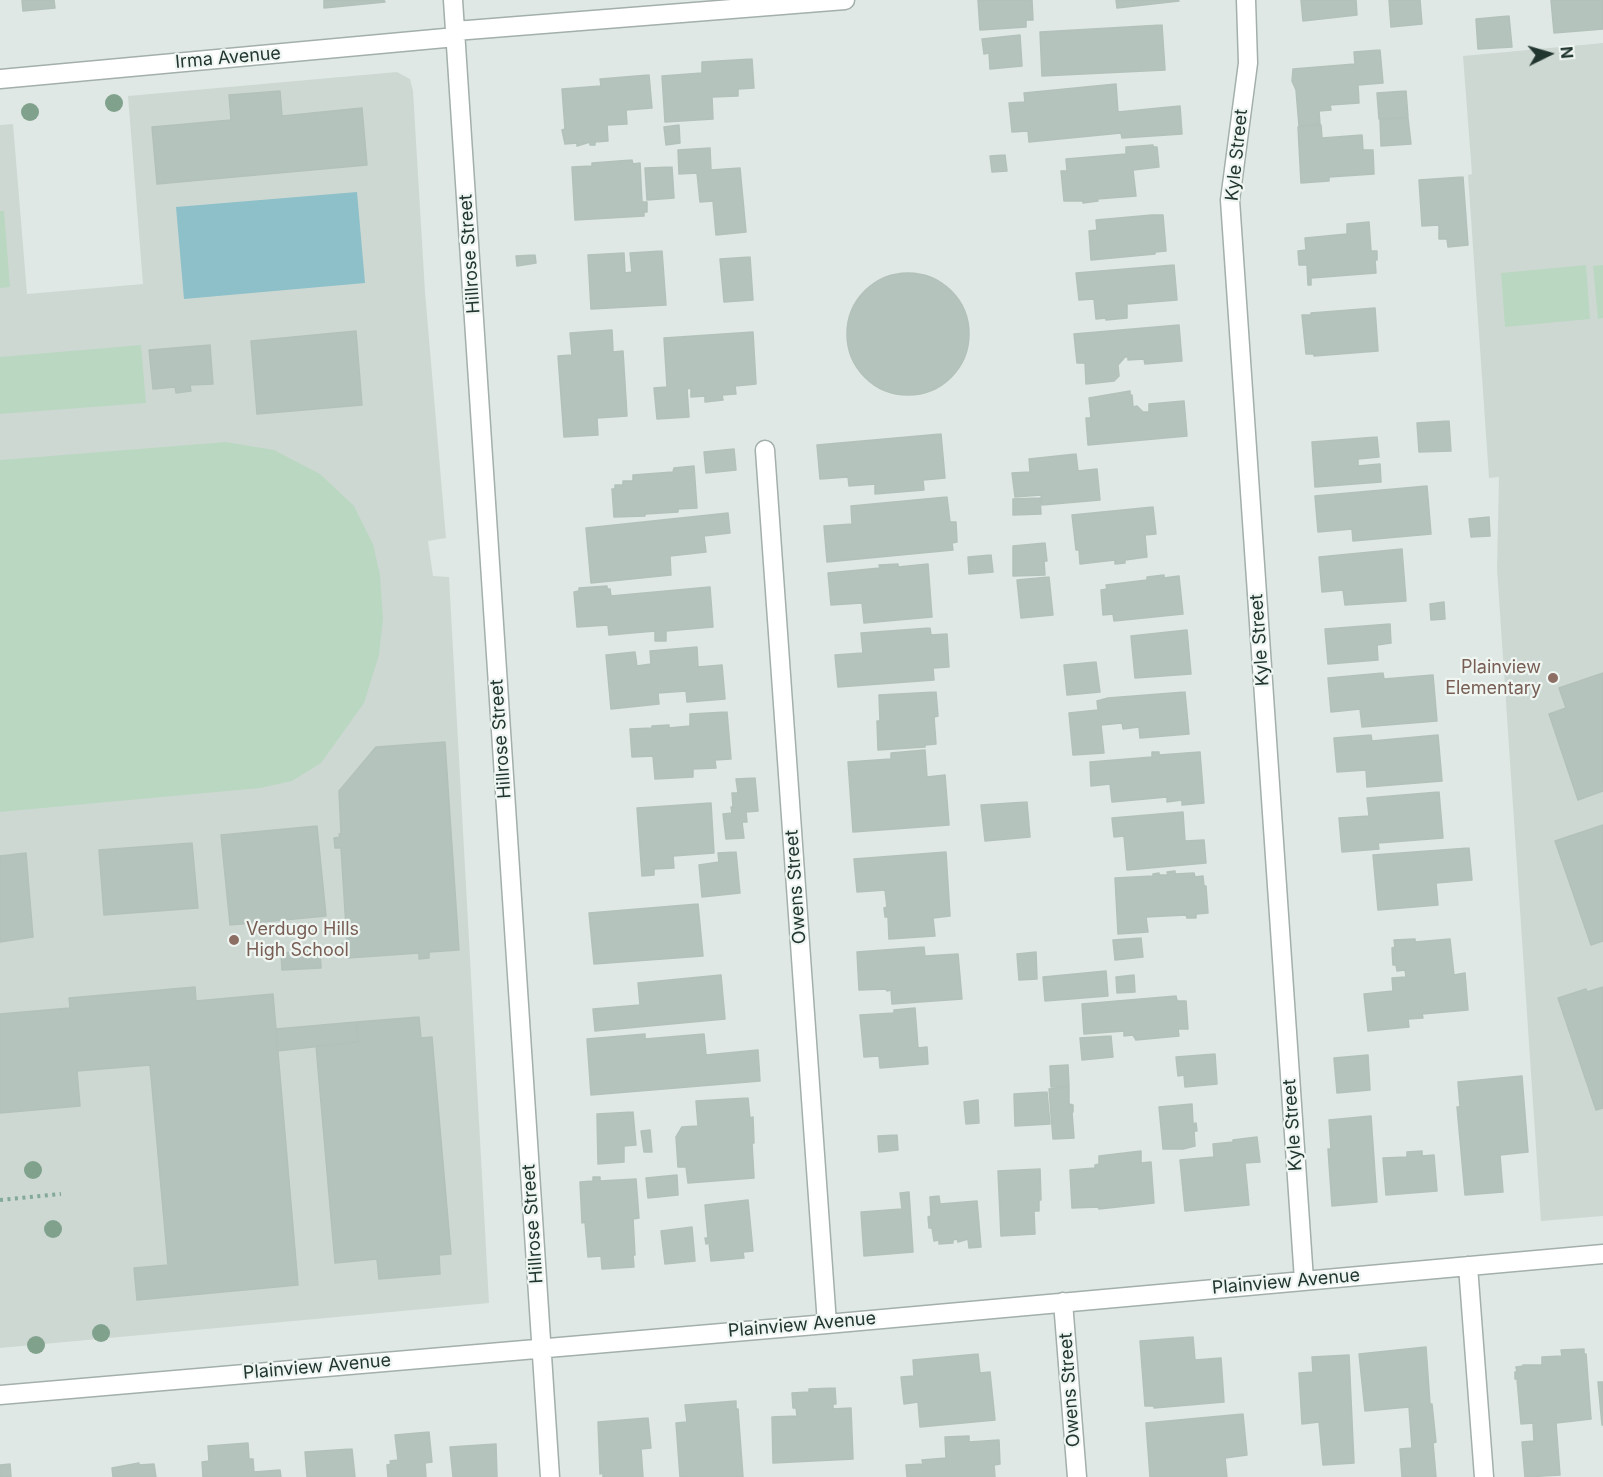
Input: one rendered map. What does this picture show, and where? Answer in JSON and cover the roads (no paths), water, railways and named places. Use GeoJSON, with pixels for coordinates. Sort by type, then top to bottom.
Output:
{"type":"FeatureCollection","features":[{"type":"Feature","properties":{"kind":"street","name":"Hillrose Street"},"geometry":{"type":"LineString","coordinates":[[453,0],[550,1477]]}},
{"type":"Feature","properties":{"kind":"street","name":"Irma Avenue"},"geometry":{"type":"LineString","coordinates":[[0,79],[456,34],[845,0]]}},
{"type":"Feature","properties":{"kind":"street","name":"Kyle Street"},"geometry":{"type":"LineString","coordinates":[[1246,0],[1248,63],[1230,200],[1304,1280]]}},
{"type":"Feature","properties":{"kind":"street","name":"Owens Street"},"geometry":{"type":"LineString","coordinates":[[765,450],[827,1324]]}},
{"type":"Feature","properties":{"kind":"street","name":"Plainview Avenue"},"geometry":{"type":"LineString","coordinates":[[0,1395],[1603,1254]]}},
{"type":"Feature","properties":{"kind":"street"},"geometry":{"type":"LineString","coordinates":[[1468,1266],[1484,1477]]}},
{"type":"Feature","properties":{"kind":"street","name":"Owens Street"},"geometry":{"type":"LineString","coordinates":[[1063,1302],[1077,1477]]}},
{"type":"Feature","properties":{"kind":"water"},"geometry":{"type":"Polygon","coordinates":[[[357,192],[365,283],[184,299],[176,207],[357,192]]]}},
{"type":"Feature","properties":{"kind":"place","name":"Plainview Elementary"},"geometry":{"type":"Point","coordinates":[1553,678]}},
{"type":"Feature","properties":{"kind":"place","name":"Verdugo Hills High School"},"geometry":{"type":"Point","coordinates":[234,940]}}]}
